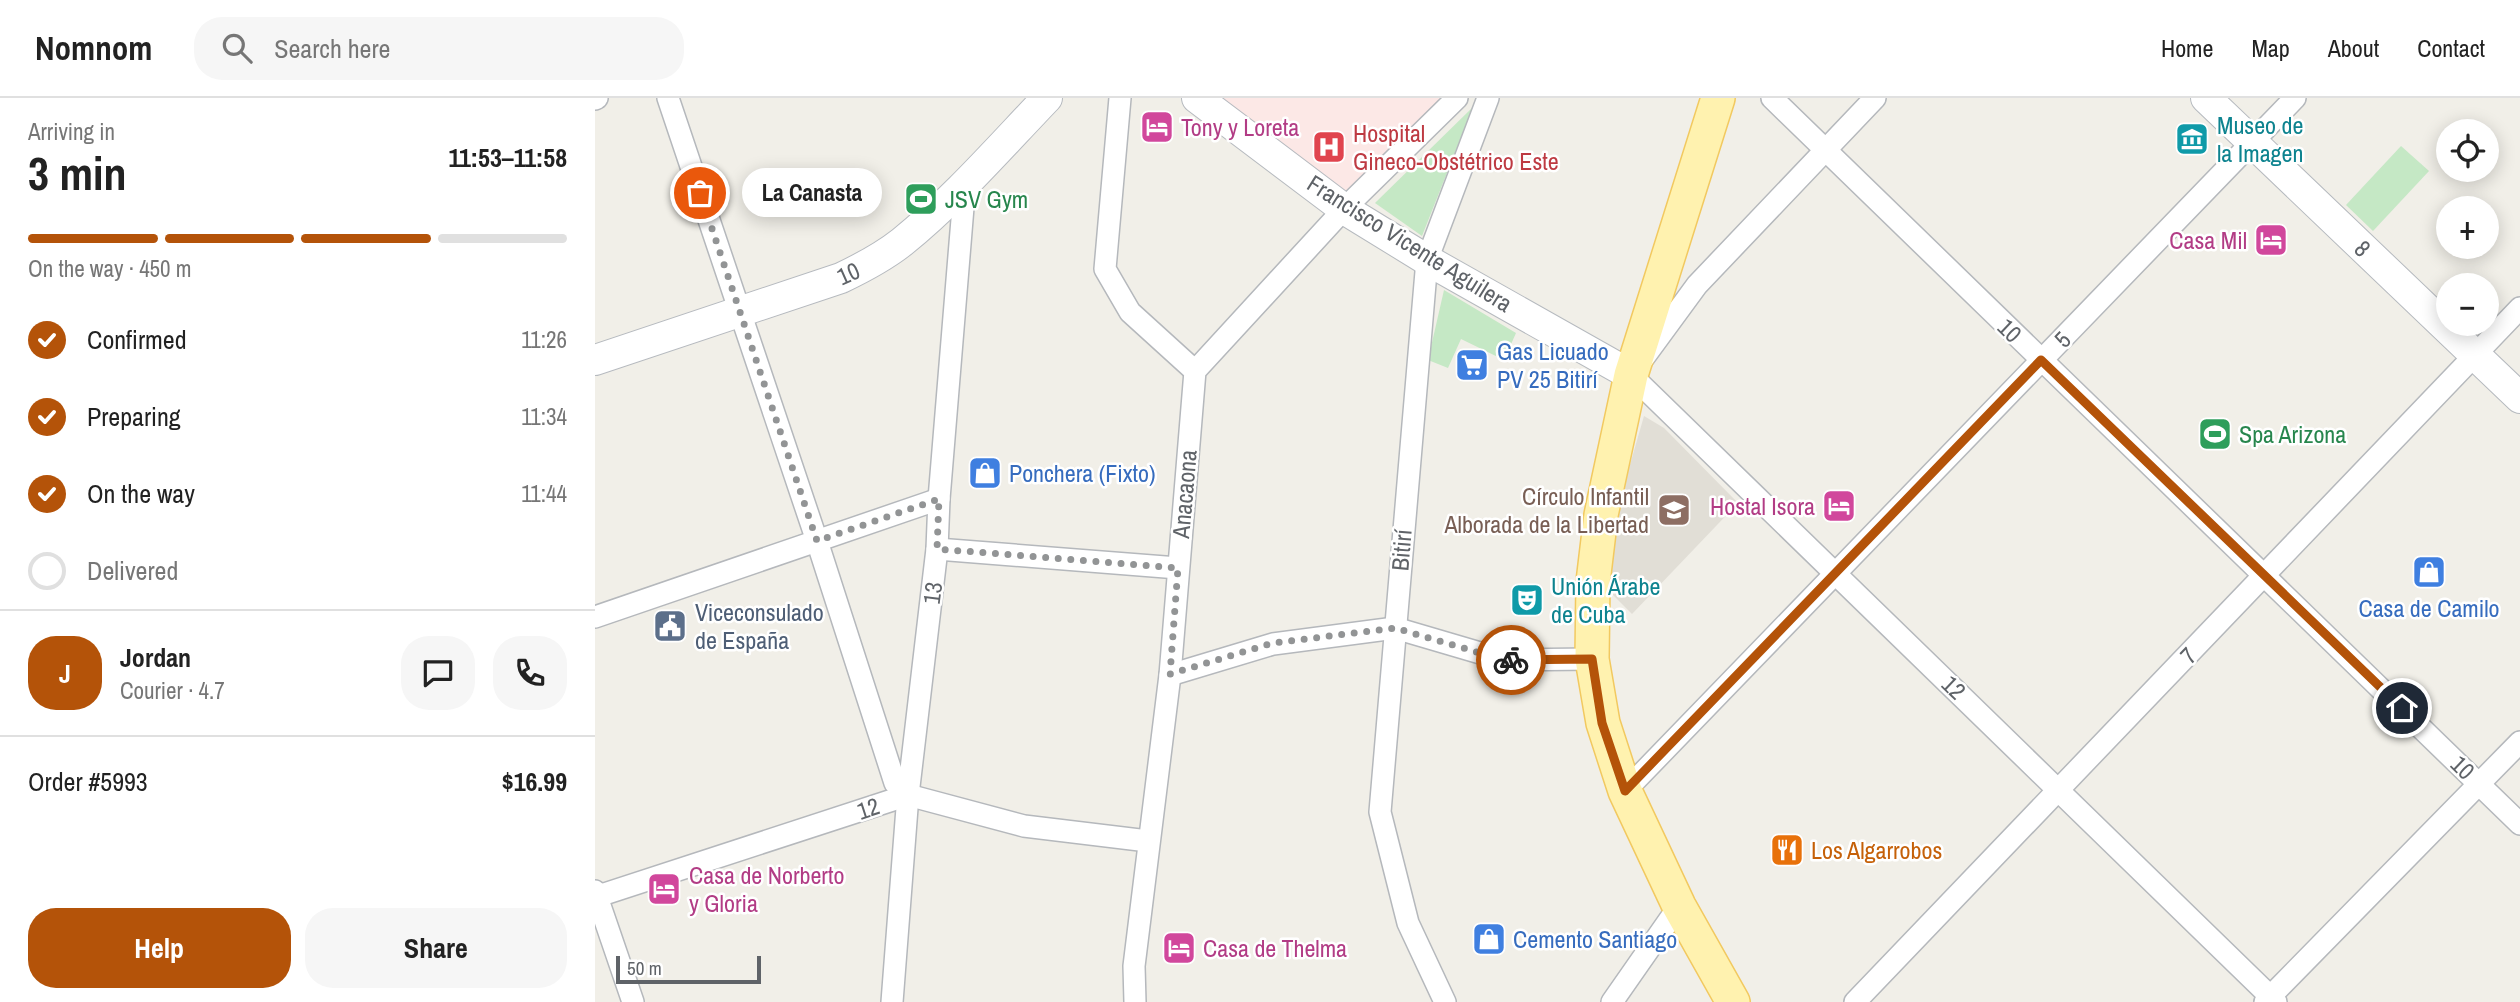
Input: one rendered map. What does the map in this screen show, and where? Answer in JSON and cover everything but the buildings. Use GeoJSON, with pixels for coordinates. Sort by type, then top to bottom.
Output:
{"type":"FeatureCollection","features":[{"type":"Feature","properties":{"kind":"main road","name":"10"},"geometry":{"type":"LineString","coordinates":[[595,360],[841,278],[872,263],[901,243],[965,183],[1047,98]]}},
{"type":"Feature","properties":{"kind":"main road","name":"Francisco Vicente Aguilera"},"geometry":{"type":"LineString","coordinates":[[1198,98],[1344,209],[1427,260],[1631,375]]}},
{"type":"Feature","properties":{"kind":"main road"},"geometry":{"type":"LineString","coordinates":[[1718,98],[1631,375],[1601,515],[1593,582],[1592,659],[1602,723],[1625,791],[1679,906],[1733,1002]]}},
{"type":"Feature","properties":{"kind":"main road","name":"8"},"geometry":{"type":"LineString","coordinates":[[2206,98],[2520,398]]}},
{"type":"Feature","properties":{"kind":"street"},"geometry":{"type":"LineString","coordinates":[[669,98],[895,783],[908,795]]}},
{"type":"Feature","properties":{"kind":"street"},"geometry":{"type":"LineString","coordinates":[[1120,98],[1105,268],[1130,312],[1195,371],[1344,209],[1457,98]]}},
{"type":"Feature","properties":{"kind":"street","name":"Bitirí"},"geometry":{"type":"LineString","coordinates":[[1445,1002],[1408,923],[1380,812],[1427,260],[1488,98]]}},
{"type":"Feature","properties":{"kind":"street","name":"10"},"geometry":{"type":"LineString","coordinates":[[1772,98],[2520,824]]}},
{"type":"Feature","properties":{"kind":"street"},"geometry":{"type":"LineString","coordinates":[[1631,375],[1697,285],[1875,98]]}},
{"type":"Feature","properties":{"kind":"street","name":"5"},"geometry":{"type":"LineString","coordinates":[[1625,791],[2295,98]]}},
{"type":"Feature","properties":{"kind":"street","name":"13"},"geometry":{"type":"LineString","coordinates":[[892,1002],[908,795],[937,549],[965,183]]}},
{"type":"Feature","properties":{"kind":"street","name":"7"},"geometry":{"type":"LineString","coordinates":[[1855,1002],[2520,308]]}},
{"type":"Feature","properties":{"kind":"street","name":"Anacaona"},"geometry":{"type":"LineString","coordinates":[[1135,1002],[1134,966],[1170,674],[1195,371]]}},
{"type":"Feature","properties":{"kind":"street","name":"12"},"geometry":{"type":"LineString","coordinates":[[1631,375],[2059,789],[2270,1000]]}},
{"type":"Feature","properties":{"kind":"street"},"geometry":{"type":"LineString","coordinates":[[595,617],[939,499]]}},
{"type":"Feature","properties":{"kind":"street"},"geometry":{"type":"LineString","coordinates":[[937,549],[1178,568]]}},
{"type":"Feature","properties":{"kind":"street"},"geometry":{"type":"LineString","coordinates":[[1170,674],[1273,643],[1395,628],[1504,660],[1592,659]]}},
{"type":"Feature","properties":{"kind":"street"},"geometry":{"type":"LineString","coordinates":[[2270,1000],[2520,742]]}},
{"type":"Feature","properties":{"kind":"street","name":"12"},"geometry":{"type":"LineString","coordinates":[[596,894],[908,795],[1024,826],[1148,841]]}},
{"type":"Feature","properties":{"kind":"street"},"geometry":{"type":"LineString","coordinates":[[596,894],[633,1002]]}},
{"type":"Feature","properties":{"kind":"street"},"geometry":{"type":"LineString","coordinates":[[1612,1002],[1679,906]]}},
{"type":"Feature","properties":{"kind":"shaded area","name":"Hospital Gineco-Obstétrico Este"},"geometry":{"type":"Polygon","coordinates":[[[1191,98],[1441,98],[1342,197],[1191,98]]]}},
{"type":"Feature","properties":{"kind":"shaded area","name":"Círculo Infantil Alborada de la Libertad"},"geometry":{"type":"Polygon","coordinates":[[[1644,416],[1664,428],[1738,503],[1632,614],[1609,591],[1615,517],[1644,416]]]}},
{"type":"Feature","properties":{"kind":"green space"},"geometry":{"type":"Polygon","coordinates":[[[1473,107],[1422,236],[1375,203],[1473,107]]]}},
{"type":"Feature","properties":{"kind":"green space"},"geometry":{"type":"Polygon","coordinates":[[[2401,146],[2429,171],[2373,231],[2346,205],[2401,146]]]}},
{"type":"Feature","properties":{"kind":"green space"},"geometry":{"type":"Polygon","coordinates":[[[1444,290],[1516,333],[1504,360],[1461,339],[1448,368],[1428,360],[1444,290]]]}},
{"type":"Feature","properties":{"kind":"way so far"},"geometry":{"type":"LineString","coordinates":[[700,193],[817,541],[939,499],[937,549],[1178,568],[1170,674],[1273,643],[1395,628],[1511,660]]}},
{"type":"Feature","properties":{"kind":"place","name":"Tony y Loreta"},"geometry":{"type":"Point","coordinates":[1157,127]}},
{"type":"Feature","properties":{"kind":"place","name":"Museo de la Imagen"},"geometry":{"type":"Point","coordinates":[2192,139]}},
{"type":"Feature","properties":{"kind":"place","name":"Hospital Gineco-Obstétrico Este"},"geometry":{"type":"Point","coordinates":[1329,147]}},
{"type":"Feature","properties":{"kind":"place","name":"La Canasta"},"geometry":{"type":"Point","coordinates":[700,193]}},
{"type":"Feature","properties":{"kind":"place","name":"JSV Gym"},"geometry":{"type":"Point","coordinates":[921,199]}},
{"type":"Feature","properties":{"kind":"place","name":"Casa Mil"},"geometry":{"type":"Point","coordinates":[2271,240]}},
{"type":"Feature","properties":{"kind":"place","name":"Gas Licuado PV 25 Bitirí"},"geometry":{"type":"Point","coordinates":[1472,365]}},
{"type":"Feature","properties":{"kind":"place","name":"Spa Arizona"},"geometry":{"type":"Point","coordinates":[2215,434]}},
{"type":"Feature","properties":{"kind":"place","name":"Ponchera (Fixto)"},"geometry":{"type":"Point","coordinates":[985,473]}},
{"type":"Feature","properties":{"kind":"place","name":"Hostal Isora"},"geometry":{"type":"Point","coordinates":[1839,506]}},
{"type":"Feature","properties":{"kind":"place","name":"Círculo Infantil Alborada de la Libertad"},"geometry":{"type":"Point","coordinates":[1674,510]}},
{"type":"Feature","properties":{"kind":"place","name":"Casa de Camilo"},"geometry":{"type":"Point","coordinates":[2429,572]}},
{"type":"Feature","properties":{"kind":"place","name":"Unión Árabe de Cuba"},"geometry":{"type":"Point","coordinates":[1527,600]}},
{"type":"Feature","properties":{"kind":"place","name":"Viceconsulado de España"},"geometry":{"type":"Point","coordinates":[670,626]}},
{"type":"Feature","properties":{"kind":"place","name":"Los Algarrobos"},"geometry":{"type":"Point","coordinates":[1787,850]}},
{"type":"Feature","properties":{"kind":"place","name":"Casa de Norberto y Gloria"},"geometry":{"type":"Point","coordinates":[664,889]}},
{"type":"Feature","properties":{"kind":"place","name":"Cemento Santiago"},"geometry":{"type":"Point","coordinates":[1489,939]}},
{"type":"Feature","properties":{"kind":"place","name":"Casa de Thelma"},"geometry":{"type":"Point","coordinates":[1179,948]}},
{"type":"Feature","properties":{"kind":"route"},"geometry":{"type":"LineString","coordinates":[[1511,660],[1592,659],[1602,723],[1625,791],[2041,360],[2402,708]]}}]}
